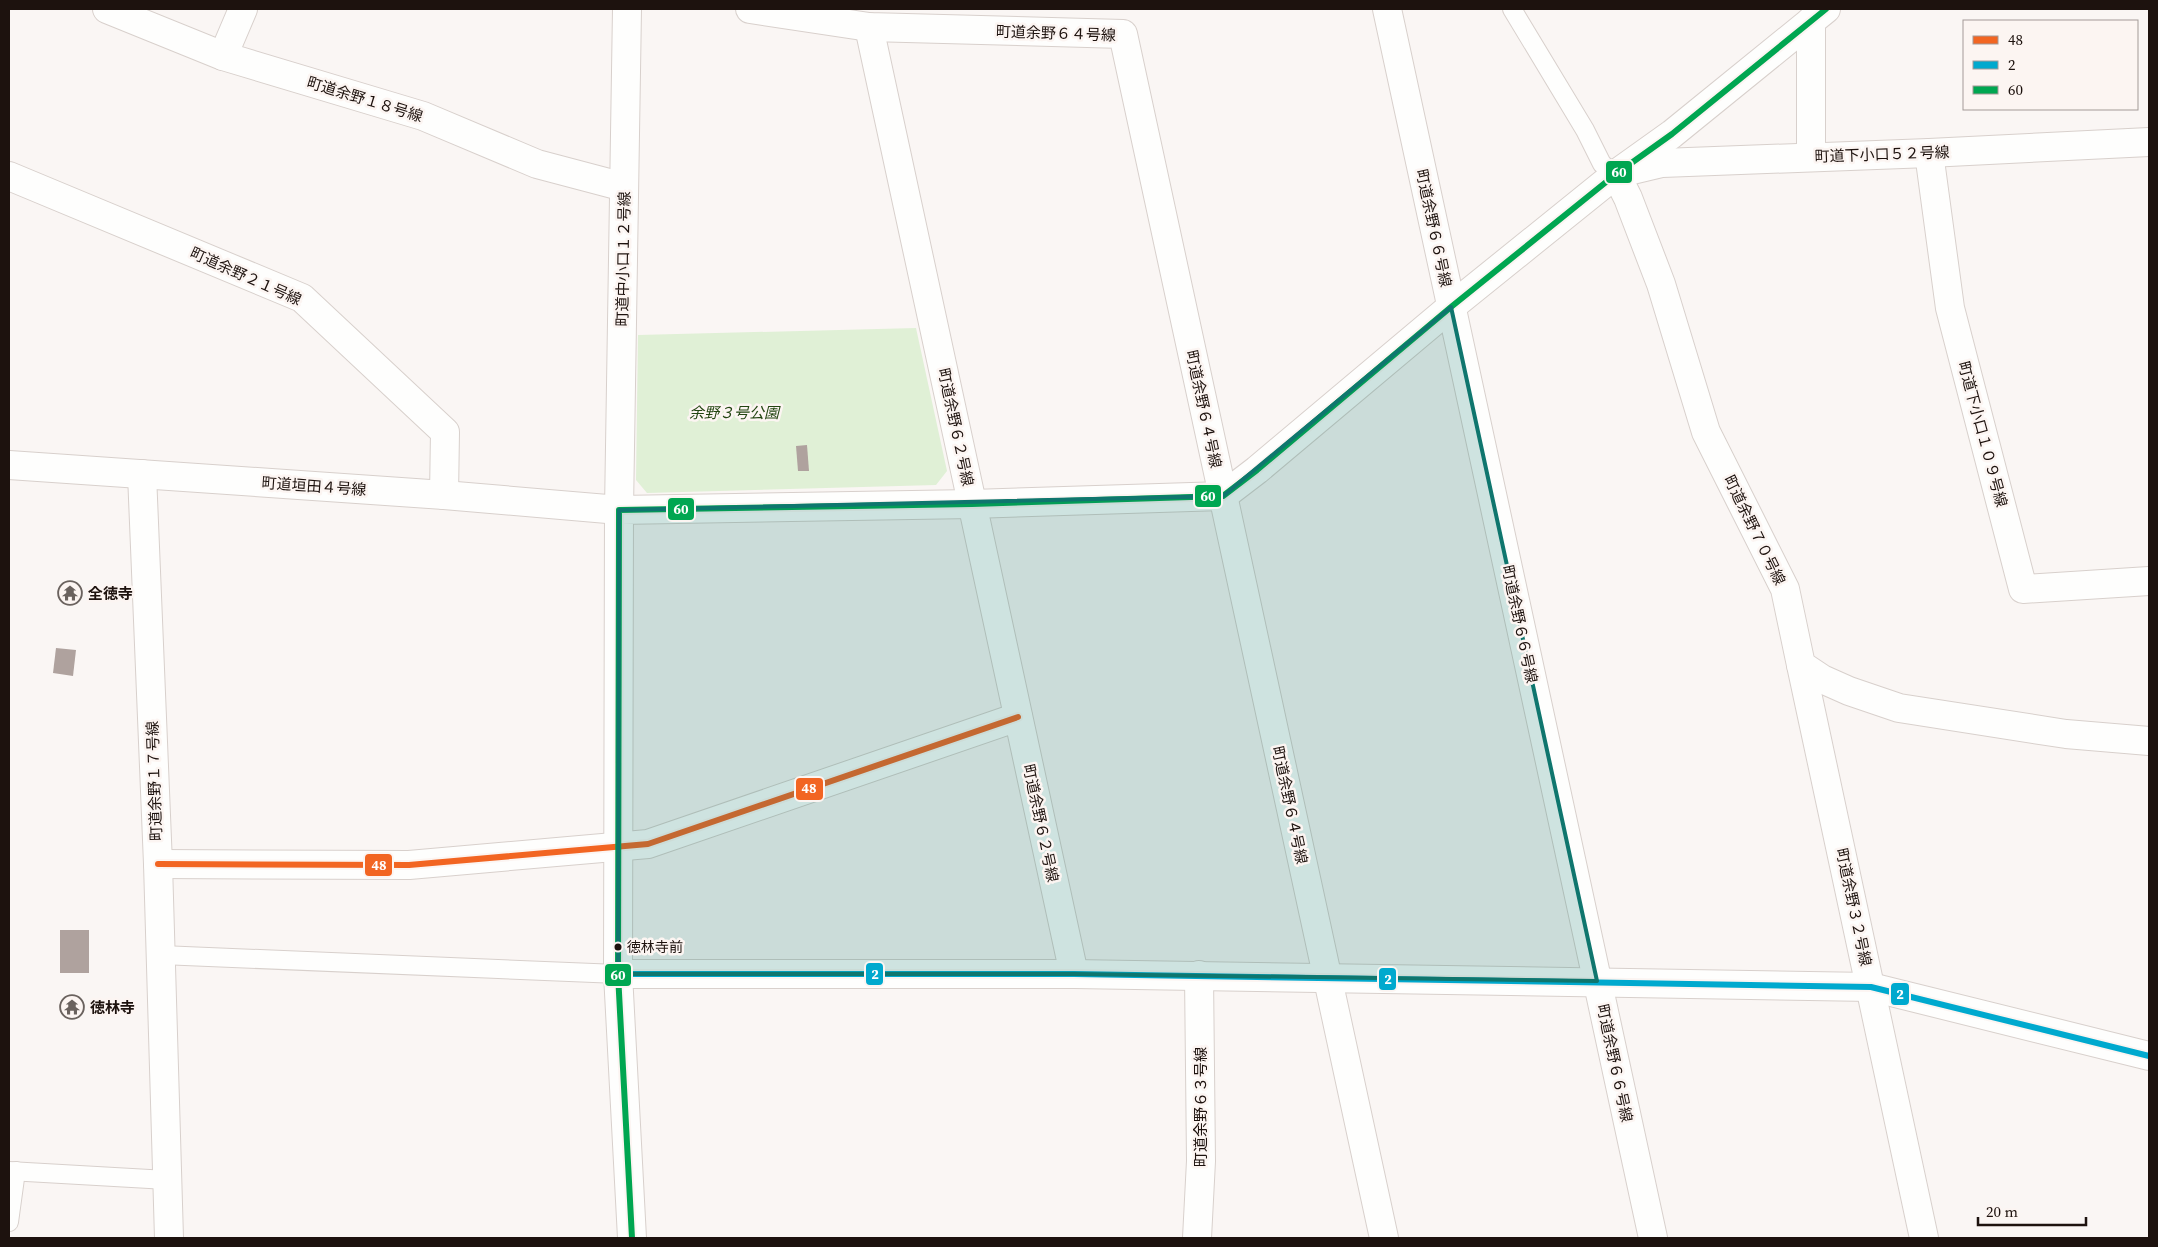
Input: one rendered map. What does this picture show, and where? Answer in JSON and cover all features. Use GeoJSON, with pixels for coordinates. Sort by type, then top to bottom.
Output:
{"type":"FeatureCollection","features":[{"type":"Feature","properties":{"kind":"street","name":"町道余野１８号線"},"geometry":{"type":"LineString","coordinates":[[107,9],[223,56],[423,116],[537,164],[624,187]]}},
{"type":"Feature","properties":{"kind":"street"},"geometry":{"type":"LineString","coordinates":[[223,56],[243,9]]}},
{"type":"Feature","properties":{"kind":"street","name":"町道中小口１２号線"},"geometry":{"type":"LineString","coordinates":[[627,9],[619,510],[618,974],[632,1238]]}},
{"type":"Feature","properties":{"kind":"street","name":"町道余野６４号線"},"geometry":{"type":"LineString","coordinates":[[750,9],[869,27],[1123,34],[1384,1238]]}},
{"type":"Feature","properties":{"kind":"street","name":"町道余野６６号線"},"geometry":{"type":"LineString","coordinates":[[1386,9],[1653,1238]]}},
{"type":"Feature","properties":{"kind":"street"},"geometry":{"type":"LineString","coordinates":[[1223,496],[1258,470],[1451,307],[1616,174],[1672,134],[1818,15]]}},
{"type":"Feature","properties":{"kind":"street"},"geometry":{"type":"LineString","coordinates":[[1811,157],[1818,15]]}},
{"type":"Feature","properties":{"kind":"street","name":"町道余野６２号線"},"geometry":{"type":"LineString","coordinates":[[869,27],[1074,974]]}},
{"type":"Feature","properties":{"kind":"street","name":"町道下小口５２号線"},"geometry":{"type":"LineString","coordinates":[[1616,174],[1662,163],[1929,153],[2149,142]]}},
{"type":"Feature","properties":{"kind":"street","name":"町道下小口１０９号線"},"geometry":{"type":"LineString","coordinates":[[1929,153],[1950,308],[2024,589],[2149,581]]}},
{"type":"Feature","properties":{"kind":"street","name":"町道余野７０号線"},"geometry":{"type":"LineString","coordinates":[[1616,174],[1628,198],[1661,284],[1706,432],[1785,589],[1801,665]]}},
{"type":"Feature","properties":{"kind":"street","name":"町道余野２１号線"},"geometry":{"type":"LineString","coordinates":[[9,176],[302,298],[445,432],[444,495]]}},
{"type":"Feature","properties":{"kind":"street","name":"町道垣田４号線"},"geometry":{"type":"LineString","coordinates":[[9,465],[444,495],[619,510],[972,504],[1223,496]]}},
{"type":"Feature","properties":{"kind":"street","name":"町道余野１７号線"},"geometry":{"type":"LineString","coordinates":[[142,474],[158,864],[169,1238]]}},
{"type":"Feature","properties":{"kind":"street"},"geometry":{"type":"LineString","coordinates":[[1801,665],[1822,679],[1849,691],[1899,708],[2066,734],[2149,741]]}},
{"type":"Feature","properties":{"kind":"street","name":"町道余野３２号線"},"geometry":{"type":"LineString","coordinates":[[1801,665],[1924,1238]]}},
{"type":"Feature","properties":{"kind":"street"},"geometry":{"type":"LineString","coordinates":[[158,864],[409,865],[648,844],[1018,717]]}},
{"type":"Feature","properties":{"kind":"street"},"geometry":{"type":"LineString","coordinates":[[618,974],[1074,974],[1597,981],[1871,987],[2149,1056]]}},
{"type":"Feature","properties":{"kind":"street","name":"町道余野６３号線"},"geometry":{"type":"LineString","coordinates":[[1197,1238],[1201,1162],[1199,976]]}},
{"type":"Feature","properties":{"kind":"lane"},"geometry":{"type":"LineString","coordinates":[[1512,9],[1585,130],[1602,164],[1616,174]]}},
{"type":"Feature","properties":{"kind":"lane"},"geometry":{"type":"LineString","coordinates":[[161,956],[618,974]]}},
{"type":"Feature","properties":{"kind":"lane"},"geometry":{"type":"LineString","coordinates":[[9,1222],[12,1171],[167,1180]]}},
{"type":"Feature","properties":{"kind":"highlighted area"},"geometry":{"type":"Polygon","coordinates":[[[1451,307],[1597,981],[1074,974],[618,974],[619,510],[1223,496],[1451,307]]]}},
{"type":"Feature","properties":{"kind":"green space","name":"余野３号公園"},"geometry":{"type":"Polygon","coordinates":[[[916,328],[947,471],[936,485],[647,493],[636,480],[638,335],[916,328]]]}},
{"type":"Feature","properties":{"kind":"building"},"geometry":{"type":"Polygon","coordinates":[[[807,445],[809,471],[798,471],[796,446],[807,445]]]}},
{"type":"Feature","properties":{"kind":"building"},"geometry":{"type":"Polygon","coordinates":[[[56,648],[76,650],[73,676],[53,673],[56,648]]]}},
{"type":"Feature","properties":{"kind":"building"},"geometry":{"type":"Polygon","coordinates":[[[60,930],[89,930],[89,973],[60,973],[60,930]]]}},
{"type":"Feature","properties":{"kind":"transit line","name":"60"},"geometry":{"type":"LineString","coordinates":[[632,1238],[618,974],[619,510],[972,504],[1223,496],[1257,470],[1451,307],[1616,174],[1672,134],[1826,9]]}},
{"type":"Feature","properties":{"kind":"transit line","name":"48"},"geometry":{"type":"LineString","coordinates":[[158,864],[409,865],[648,844],[1018,717]]}},
{"type":"Feature","properties":{"kind":"transit line","name":"2"},"geometry":{"type":"LineString","coordinates":[[618,974],[1074,974],[1871,987],[2149,1056]]}},
{"type":"Feature","properties":{"kind":"place","name":"全徳寺"},"geometry":{"type":"Point","coordinates":[70,593]}},
{"type":"Feature","properties":{"kind":"place","name":"徳林寺前"},"geometry":{"type":"Point","coordinates":[618,947]}},
{"type":"Feature","properties":{"kind":"place","name":"徳林寺"},"geometry":{"type":"Point","coordinates":[72,1007]}}]}
